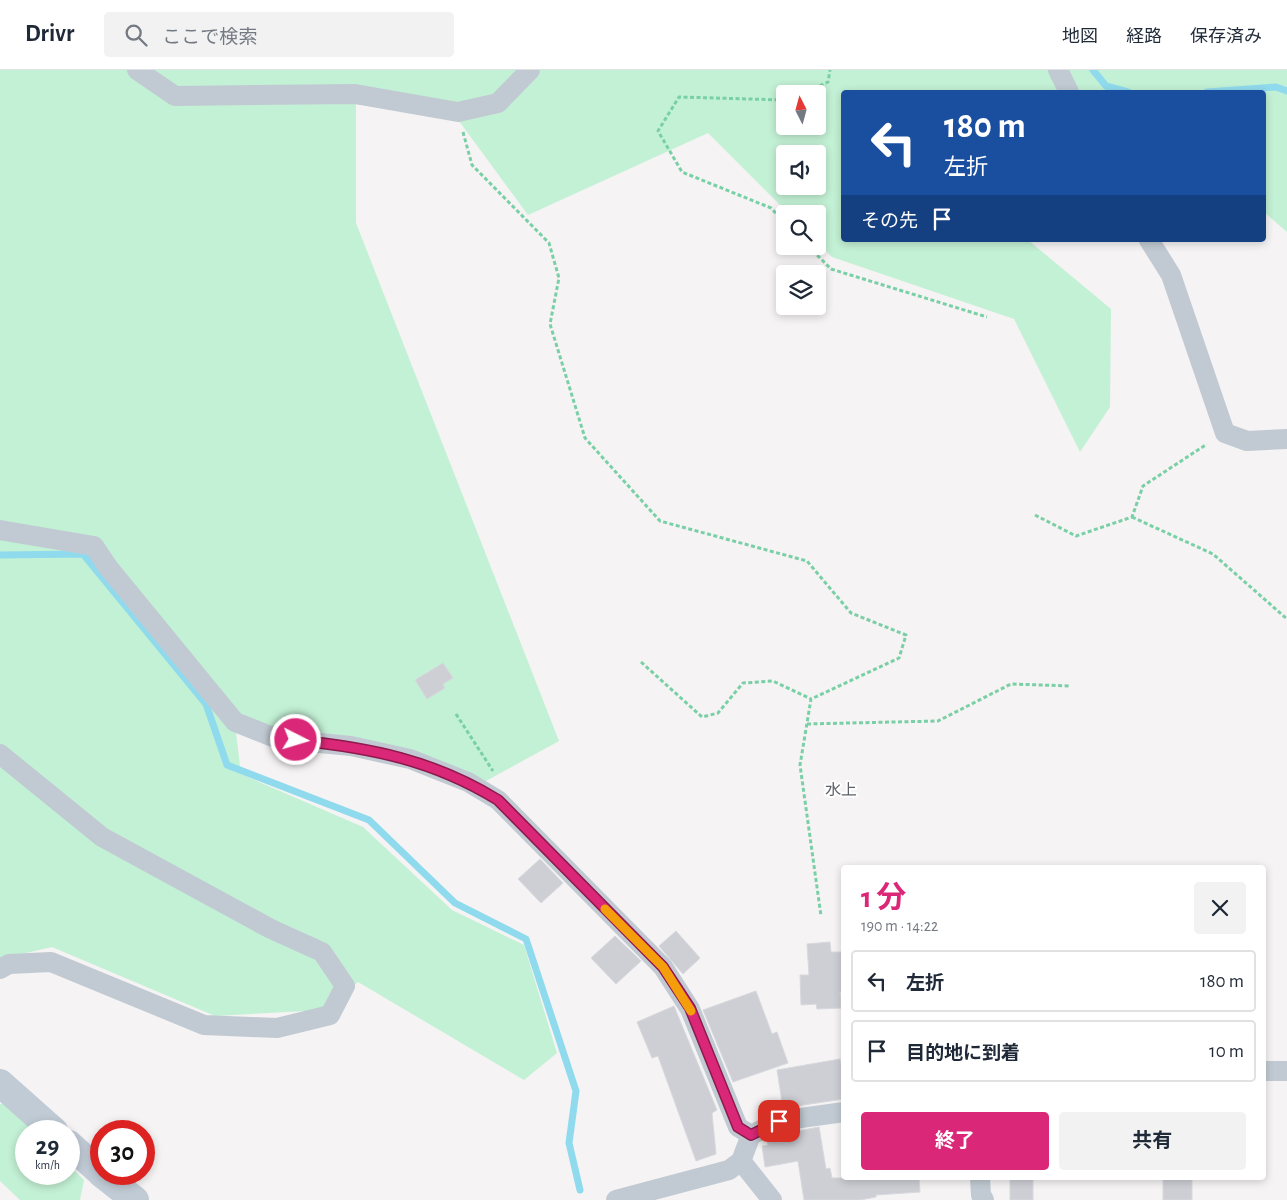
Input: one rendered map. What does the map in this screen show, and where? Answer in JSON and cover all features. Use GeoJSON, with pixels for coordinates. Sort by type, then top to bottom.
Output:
{"type":"FeatureCollection","features":[{"type":"Feature","properties":{"kind":"street"},"geometry":{"type":"LineString","coordinates":[[137,70],[175,96],[355,94],[458,112],[498,103],[530,70]]}},
{"type":"Feature","properties":{"kind":"street"},"geometry":{"type":"LineString","coordinates":[[1058,70],[1068,90]]}},
{"type":"Feature","properties":{"kind":"street"},"geometry":{"type":"LineString","coordinates":[[1150,242],[1171,276],[1225,433],[1247,441],[1287,439]]}},
{"type":"Feature","properties":{"kind":"street"},"geometry":{"type":"LineString","coordinates":[[0,530],[94,546],[108,567],[235,722],[278,739],[351,746],[410,759],[468,782],[498,800],[663,967],[690,1008],[738,1127],[751,1135]]}},
{"type":"Feature","properties":{"kind":"street"},"geometry":{"type":"LineString","coordinates":[[0,754],[102,837],[271,929],[322,952],[346,986],[330,1015],[277,1028],[204,1025],[51,962],[9,964],[0,968]]}},
{"type":"Feature","properties":{"kind":"street"},"geometry":{"type":"LineString","coordinates":[[1266,1070],[1287,1071]]}},
{"type":"Feature","properties":{"kind":"street"},"geometry":{"type":"LineString","coordinates":[[0,1083],[42,1120]]}},
{"type":"Feature","properties":{"kind":"street"},"geometry":{"type":"LineString","coordinates":[[616,1200],[729,1170],[741,1161],[751,1135],[779,1121],[841,1112]]}},
{"type":"Feature","properties":{"kind":"street"},"geometry":{"type":"LineString","coordinates":[[80,1154],[90,1163]]}},
{"type":"Feature","properties":{"kind":"street"},"geometry":{"type":"LineString","coordinates":[[741,1161],[772,1200]]}},
{"type":"Feature","properties":{"kind":"street"},"geometry":{"type":"LineString","coordinates":[[980,1180],[981,1195],[984,1200]]}},
{"type":"Feature","properties":{"kind":"street"},"geometry":{"type":"LineString","coordinates":[[116,1185],[135,1200]]}},
{"type":"Feature","properties":{"kind":"path"},"geometry":{"type":"LineString","coordinates":[[822,85],[828,82],[830,70]]}},
{"type":"Feature","properties":{"kind":"path"},"geometry":{"type":"LineString","coordinates":[[776,100],[679,97],[658,131],[682,172],[770,208],[776,214]]}},
{"type":"Feature","properties":{"kind":"path"},"geometry":{"type":"LineString","coordinates":[[458,112],[472,165],[549,243],[559,278],[550,324],[585,438],[660,521],[807,561],[851,613],[906,635],[899,658],[811,699]]}},
{"type":"Feature","properties":{"kind":"path"},"geometry":{"type":"LineString","coordinates":[[817,255],[831,269],[986,317]]}},
{"type":"Feature","properties":{"kind":"path"},"geometry":{"type":"LineString","coordinates":[[1132,516],[1143,486],[1225,433]]}},
{"type":"Feature","properties":{"kind":"path"},"geometry":{"type":"LineString","coordinates":[[1035,515],[1076,536],[1132,516],[1213,554],[1287,619]]}},
{"type":"Feature","properties":{"kind":"path"},"geometry":{"type":"LineString","coordinates":[[641,662],[702,717],[718,713],[743,682],[773,681],[811,699]]}},
{"type":"Feature","properties":{"kind":"path"},"geometry":{"type":"LineString","coordinates":[[807,724],[938,721],[1011,684],[1071,686]]}},
{"type":"Feature","properties":{"kind":"path"},"geometry":{"type":"LineString","coordinates":[[811,699],[800,765],[821,916]]}},
{"type":"Feature","properties":{"kind":"path"},"geometry":{"type":"LineString","coordinates":[[456,714],[499,780],[498,800]]}},
{"type":"Feature","properties":{"kind":"green space"},"geometry":{"type":"Polygon","coordinates":[[[0,70],[1287,70],[1287,232],[1266,214],[1266,90],[841,90],[841,242],[1030,242],[1111,309],[1110,407],[1080,452],[1014,319],[832,257],[826,251],[826,205],[780,205],[708,133],[528,215],[459,121],[356,104],[356,223],[559,741],[486,781],[410,751],[277,732],[234,716],[241,774],[363,827],[452,910],[524,945],[557,1053],[524,1080],[358,982],[325,1010],[215,1016],[52,947],[0,959],[0,70]]]}},
{"type":"Feature","properties":{"kind":"green space"},"geometry":{"type":"Polygon","coordinates":[[[0,1104],[9,1104],[25,1120],[15,1120],[15,1185],[80,1185],[80,1176],[84,1180],[80,1200],[20,1200],[0,1181],[0,1104]]]}},
{"type":"Feature","properties":{"kind":"building"},"geometry":{"type":"Polygon","coordinates":[[[443,663],[453,678],[443,684],[445,688],[427,699],[415,680],[443,663]]]}},
{"type":"Feature","properties":{"kind":"building"},"geometry":{"type":"Polygon","coordinates":[[[540,859],[563,883],[541,903],[518,879],[540,859]]]}},
{"type":"Feature","properties":{"kind":"building"},"geometry":{"type":"Polygon","coordinates":[[[676,931],[700,958],[683,974],[659,946],[676,931]]]}},
{"type":"Feature","properties":{"kind":"building"},"geometry":{"type":"Polygon","coordinates":[[[615,936],[641,961],[616,984],[591,958],[615,936]]]}},
{"type":"Feature","properties":{"kind":"building"},"geometry":{"type":"Polygon","coordinates":[[[830,942],[831,952],[841,952],[841,1008],[817,1009],[816,1004],[801,1005],[800,975],[809,975],[807,944],[830,942]]]}},
{"type":"Feature","properties":{"kind":"building"},"geometry":{"type":"Polygon","coordinates":[[[756,991],[772,1034],[777,1032],[788,1063],[733,1082],[703,1010],[756,991]]]}},
{"type":"Feature","properties":{"kind":"building"},"geometry":{"type":"Polygon","coordinates":[[[674,1006],[717,1110],[712,1113],[716,1154],[696,1161],[658,1056],[652,1058],[637,1022],[674,1006]]]}},
{"type":"Feature","properties":{"kind":"building"},"geometry":{"type":"Polygon","coordinates":[[[840,1059],[841,1099],[783,1108],[777,1070],[840,1059]]]}},
{"type":"Feature","properties":{"kind":"building"},"geometry":{"type":"Polygon","coordinates":[[[819,1127],[826,1169],[830,1168],[832,1178],[841,1178],[841,1180],[919,1180],[920,1192],[876,1195],[876,1197],[860,1200],[804,1200],[798,1161],[765,1167],[762,1146],[768,1145],[767,1140],[777,1135],[819,1127]]]}},
{"type":"Feature","properties":{"kind":"building"},"geometry":{"type":"Polygon","coordinates":[[[1010,1180],[1033,1180],[1033,1200],[1010,1200],[1010,1180]]]}},
{"type":"Feature","properties":{"kind":"building"},"geometry":{"type":"Polygon","coordinates":[[[1163,1180],[1192,1180],[1192,1200],[1163,1200],[1163,1180]]]}},
{"type":"Feature","properties":{"kind":"waterway"},"geometry":{"type":"LineString","coordinates":[[1093,70],[1106,86],[1121,90]]}},
{"type":"Feature","properties":{"kind":"waterway"},"geometry":{"type":"LineString","coordinates":[[1235,90],[1276,87],[1287,91]]}},
{"type":"Feature","properties":{"kind":"waterway"},"geometry":{"type":"LineString","coordinates":[[0,555],[83,554],[206,704],[227,765],[369,820],[455,903],[526,939],[576,1091],[569,1143],[580,1190]]}},
{"type":"Feature","properties":{"kind":"slow traffic"},"geometry":{"type":"LineString","coordinates":[[605,909],[663,967],[691,1011]]}},
{"type":"Feature","properties":{"kind":"district","name":"水上"},"geometry":{"type":"Point","coordinates":[841,790]}},
{"type":"Feature","properties":{"kind":"route"},"geometry":{"type":"LineString","coordinates":[[296,740],[351,746],[410,759],[468,782],[498,800],[663,967],[690,1008],[738,1127],[751,1135],[779,1121]]}}]}
